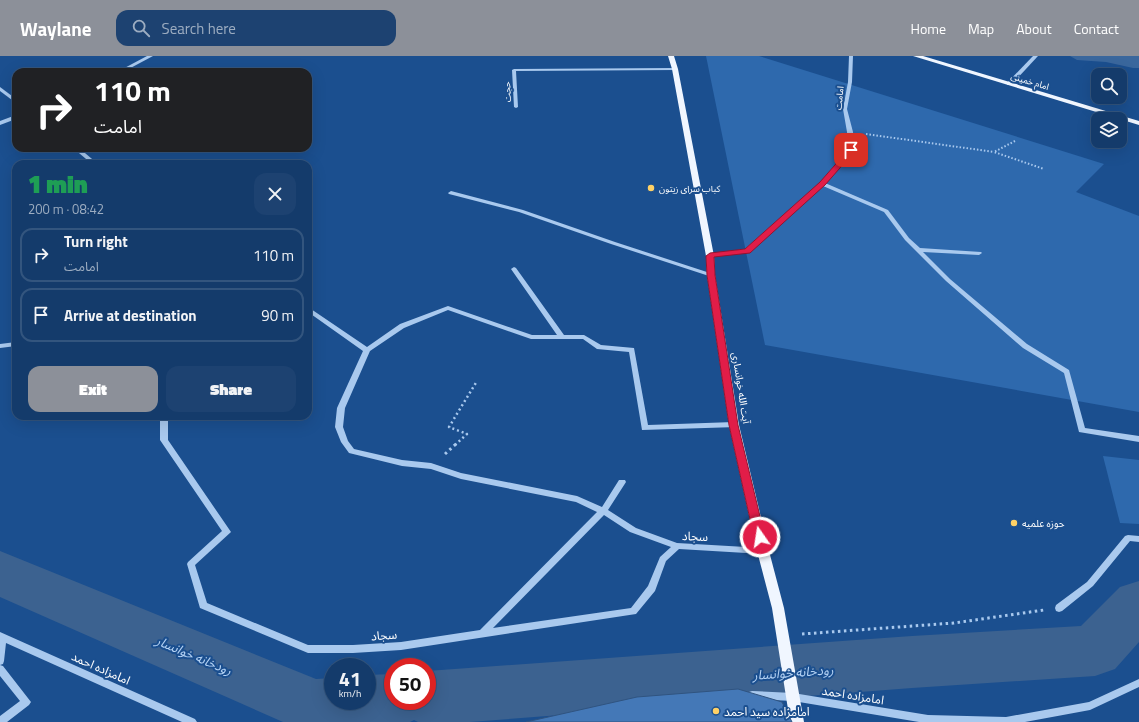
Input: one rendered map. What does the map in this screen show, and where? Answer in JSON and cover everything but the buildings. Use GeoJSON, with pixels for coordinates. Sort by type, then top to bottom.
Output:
{"type":"FeatureCollection","features":[{"type":"Feature","properties":{"kind":"main road","name":"آیت الله خوانساری"},"geometry":{"type":"LineString","coordinates":[[671,56],[675,69],[710,256],[711,275],[734,425],[763,551],[778,608],[797,722]]}},
{"type":"Feature","properties":{"kind":"main road","name":"امام خمینی"},"geometry":{"type":"LineString","coordinates":[[916,56],[1139,123]]}},
{"type":"Feature","properties":{"kind":"street"},"geometry":{"type":"LineString","coordinates":[[127,68],[151,56]]}},
{"type":"Feature","properties":{"kind":"street","name":"امامت"},"geometry":{"type":"LineString","coordinates":[[710,256],[747,251],[822,184],[851,150],[850,132],[845,109],[850,82],[851,56]]}},
{"type":"Feature","properties":{"kind":"street"},"geometry":{"type":"LineString","coordinates":[[1009,84],[1036,56]]}},
{"type":"Feature","properties":{"kind":"street","name":"حجت"},"geometry":{"type":"LineString","coordinates":[[516,107],[514,70],[675,69]]}},
{"type":"Feature","properties":{"kind":"street"},"geometry":{"type":"LineString","coordinates":[[0,88],[12,98]]}},
{"type":"Feature","properties":{"kind":"street"},"geometry":{"type":"LineString","coordinates":[[0,123],[12,119]]}},
{"type":"Feature","properties":{"kind":"street"},"geometry":{"type":"LineString","coordinates":[[81,152],[90,160]]}},
{"type":"Feature","properties":{"kind":"street"},"geometry":{"type":"LineString","coordinates":[[822,184],[886,211],[907,239],[948,280],[1025,346],[1067,372],[1082,430],[1139,439]]}},
{"type":"Feature","properties":{"kind":"street"},"geometry":{"type":"LineString","coordinates":[[451,193],[521,211],[711,275]]}},
{"type":"Feature","properties":{"kind":"street"},"geometry":{"type":"LineString","coordinates":[[918,250],[979,252]]}},
{"type":"Feature","properties":{"kind":"street"},"geometry":{"type":"LineString","coordinates":[[514,269],[562,337]]}},
{"type":"Feature","properties":{"kind":"street"},"geometry":{"type":"LineString","coordinates":[[677,546],[633,530],[603,511],[577,499],[461,476],[431,466],[402,463],[352,451],[345,442],[339,427],[341,408],[367,350],[402,326],[448,308],[531,337],[584,337],[598,347],[632,350],[645,428],[734,425]]}},
{"type":"Feature","properties":{"kind":"street"},"geometry":{"type":"LineString","coordinates":[[312,312],[367,350]]}},
{"type":"Feature","properties":{"kind":"street"},"geometry":{"type":"LineString","coordinates":[[0,346],[12,344]]}},
{"type":"Feature","properties":{"kind":"street","name":"سجاد"},"geometry":{"type":"LineString","coordinates":[[164,420],[164,440],[227,532],[191,564],[204,605],[308,649],[353,649],[401,646],[633,611],[652,588],[663,560],[677,546],[763,551]]}},
{"type":"Feature","properties":{"kind":"street"},"geometry":{"type":"LineString","coordinates":[[482,634],[603,511],[622,482]]}},
{"type":"Feature","properties":{"kind":"street"},"geometry":{"type":"LineString","coordinates":[[1058,608],[1090,584],[1128,538],[1139,539]]}},
{"type":"Feature","properties":{"kind":"street"},"geometry":{"type":"LineString","coordinates":[[0,661],[1,637]]}},
{"type":"Feature","properties":{"kind":"street","name":"امامزاده احمد"},"geometry":{"type":"LineString","coordinates":[[1,637],[192,722]]}},
{"type":"Feature","properties":{"kind":"street"},"geometry":{"type":"LineString","coordinates":[[0,669],[26,702],[0,722]]}},
{"type":"Feature","properties":{"kind":"street","name":"امامزاده احمد"},"geometry":{"type":"LineString","coordinates":[[742,695],[793,697],[929,721],[1006,721],[1090,706],[1139,682]]}},
{"type":"Feature","properties":{"kind":"path"},"geometry":{"type":"LineString","coordinates":[[850,132],[994,152],[1044,169]]}},
{"type":"Feature","properties":{"kind":"path"},"geometry":{"type":"LineString","coordinates":[[994,152],[1015,141]]}},
{"type":"Feature","properties":{"kind":"path"},"geometry":{"type":"LineString","coordinates":[[431,466],[467,434],[449,427],[477,381]]}},
{"type":"Feature","properties":{"kind":"path"},"geometry":{"type":"LineString","coordinates":[[782,636],[1015,616],[1058,608]]}},
{"type":"Feature","properties":{"kind":"shaded area"},"geometry":{"type":"Polygon","coordinates":[[[706,56],[759,56],[1104,164],[1076,192],[1139,216],[1139,412],[765,345],[706,56]]]}},
{"type":"Feature","properties":{"kind":"shaded area"},"geometry":{"type":"Polygon","coordinates":[[[1103,456],[1139,460],[1139,524],[1120,523],[1103,456]]]}},
{"type":"Feature","properties":{"kind":"waterway","name":"رودخانه خوانسار"},"geometry":{"type":"LineString","coordinates":[[0,573],[315,707],[384,702]]}},
{"type":"Feature","properties":{"kind":"waterway","name":"رودخانه خوانسار"},"geometry":{"type":"LineString","coordinates":[[436,697],[912,662],[1095,651],[1139,604]]}},
{"type":"Feature","properties":{"kind":"place","name":"کباب سرای زیتون"},"geometry":{"type":"Point","coordinates":[651,188]}},
{"type":"Feature","properties":{"kind":"place","name":"حوزه علمیه"},"geometry":{"type":"Point","coordinates":[1014,523]}},
{"type":"Feature","properties":{"kind":"place","name":"امامزاده سید احمد"},"geometry":{"type":"Point","coordinates":[716,711]}},
{"type":"Feature","properties":{"kind":"route"},"geometry":{"type":"LineString","coordinates":[[760,537],[734,425],[711,275],[710,256],[747,251],[822,184],[851,150]]}}]}
